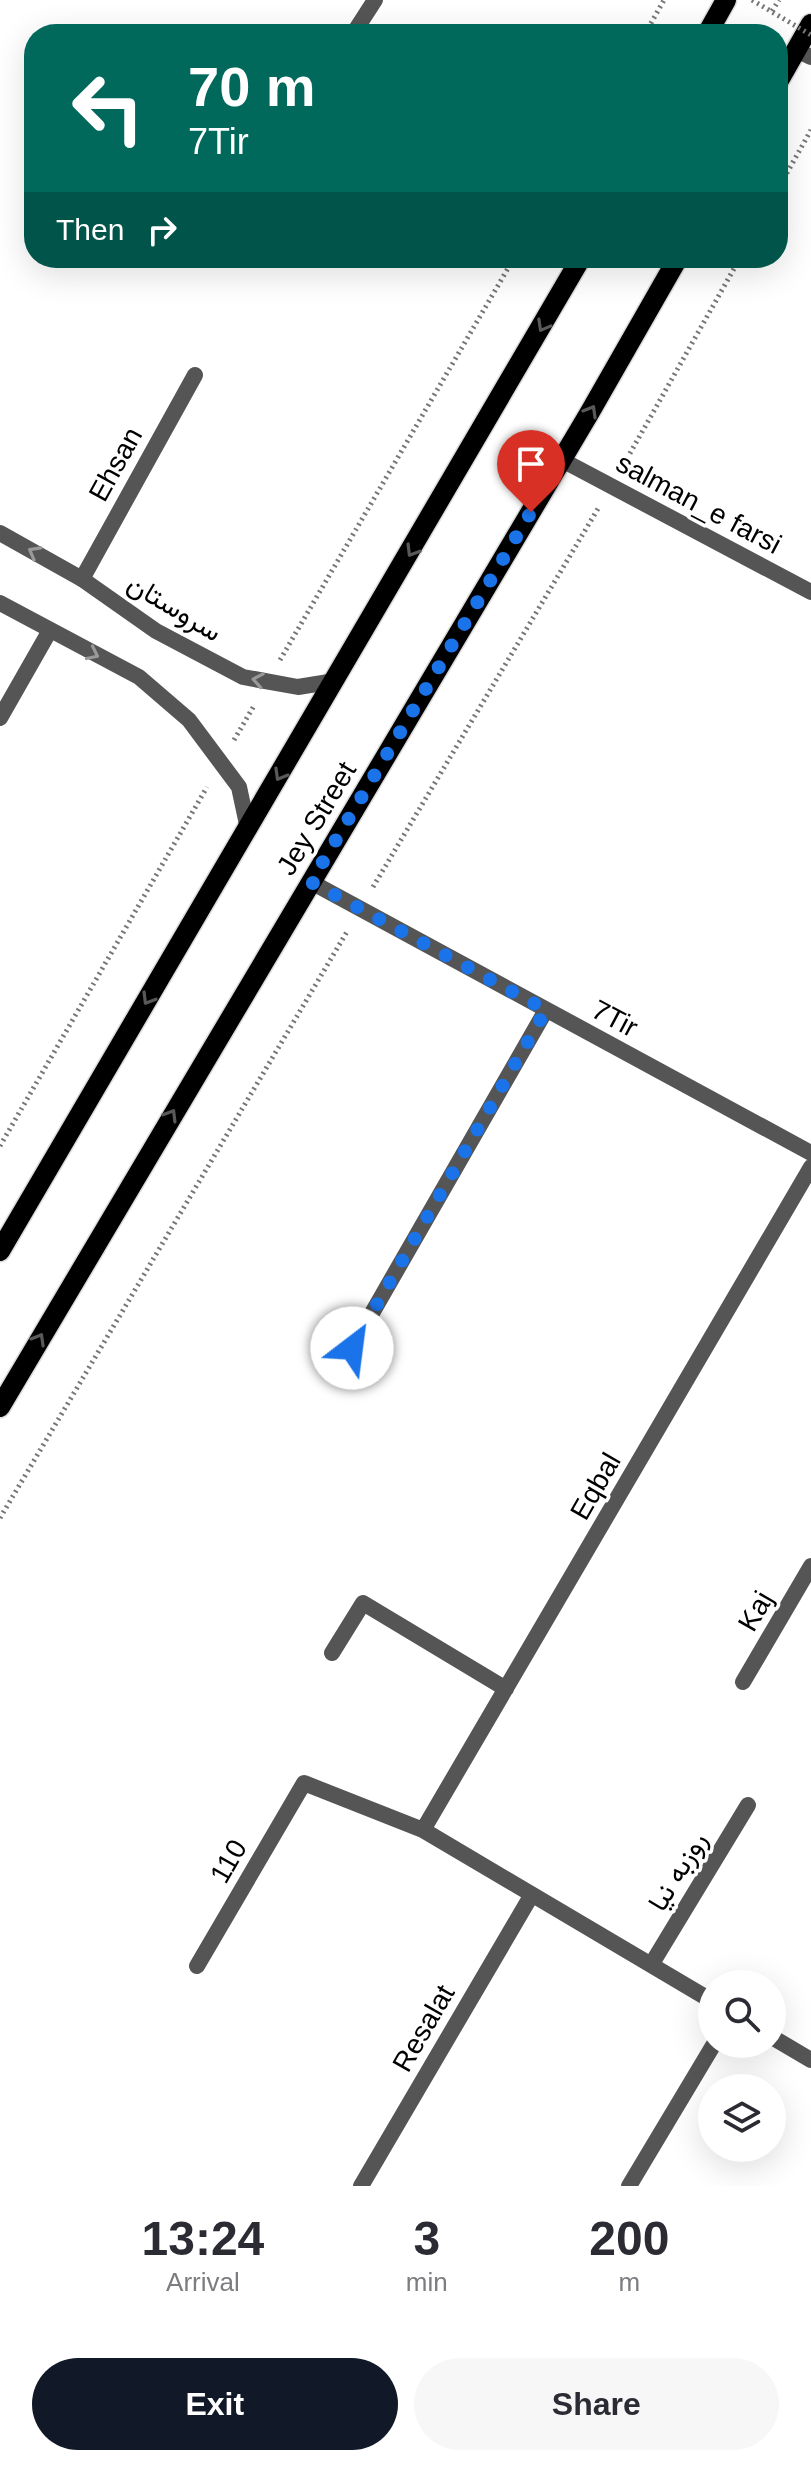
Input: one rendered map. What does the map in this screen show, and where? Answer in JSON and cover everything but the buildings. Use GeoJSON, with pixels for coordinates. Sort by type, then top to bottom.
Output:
{"type":"FeatureCollection","features":[{"type":"Feature","properties":{"kind":"main road"},"geometry":{"type":"LineString","coordinates":[[712,24],[725,0]]}},
{"type":"Feature","properties":{"kind":"main road"},"geometry":{"type":"LineString","coordinates":[[788,71],[804,54],[811,24]]}},
{"type":"Feature","properties":{"kind":"main road","name":"Jey Street"},"geometry":{"type":"LineString","coordinates":[[0,1251],[575,268]]}},
{"type":"Feature","properties":{"kind":"main road","name":"Jey Street"},"geometry":{"type":"LineString","coordinates":[[0,1407],[562,460],[672,268]]}},
{"type":"Feature","properties":{"kind":"street"},"geometry":{"type":"LineString","coordinates":[[359,24],[375,0]]}},
{"type":"Feature","properties":{"kind":"street","name":"Ehsan"},"geometry":{"type":"LineString","coordinates":[[82,579],[195,375]]}},
{"type":"Feature","properties":{"kind":"street","name":"salman_e farsi"},"geometry":{"type":"LineString","coordinates":[[562,460],[811,592]]}},
{"type":"Feature","properties":{"kind":"street","name":"سروستان"},"geometry":{"type":"LineString","coordinates":[[0,533],[82,579],[156,631],[243,677],[298,687],[335,681]]}},
{"type":"Feature","properties":{"kind":"street"},"geometry":{"type":"LineString","coordinates":[[0,603],[49,632],[139,677],[189,720],[239,787],[248,829]]}},
{"type":"Feature","properties":{"kind":"street"},"geometry":{"type":"LineString","coordinates":[[0,718],[49,632]]}},
{"type":"Feature","properties":{"kind":"street","name":"7Tir"},"geometry":{"type":"LineString","coordinates":[[311,882],[811,1153]]}},
{"type":"Feature","properties":{"kind":"street"},"geometry":{"type":"LineString","coordinates":[[352,1348],[546,1010]]}},
{"type":"Feature","properties":{"kind":"street","name":"Eqbal"},"geometry":{"type":"LineString","coordinates":[[423,1830],[811,1167]]}},
{"type":"Feature","properties":{"kind":"street","name":"Kaj"},"geometry":{"type":"LineString","coordinates":[[743,1682],[811,1566]]}},
{"type":"Feature","properties":{"kind":"street"},"geometry":{"type":"LineString","coordinates":[[332,1653],[363,1603],[506,1689]]}},
{"type":"Feature","properties":{"kind":"street","name":"110"},"geometry":{"type":"LineString","coordinates":[[197,1966],[304,1783],[423,1830]]}},
{"type":"Feature","properties":{"kind":"street","name":"روزبه نیا"},"geometry":{"type":"LineString","coordinates":[[651,1965],[748,1805]]}},
{"type":"Feature","properties":{"kind":"street"},"geometry":{"type":"LineString","coordinates":[[423,1830],[698,1993]]}},
{"type":"Feature","properties":{"kind":"street","name":"Resalat"},"geometry":{"type":"LineString","coordinates":[[361,2186],[531,1896]]}},
{"type":"Feature","properties":{"kind":"street"},"geometry":{"type":"LineString","coordinates":[[786,2045],[811,2060]]}},
{"type":"Feature","properties":{"kind":"street"},"geometry":{"type":"LineString","coordinates":[[629,2186],[706,2058]]}},
{"type":"Feature","properties":{"kind":"path"},"geometry":{"type":"LineString","coordinates":[[651,24],[664,0]]}},
{"type":"Feature","properties":{"kind":"path"},"geometry":{"type":"LineString","coordinates":[[752,0],[811,35]]}},
{"type":"Feature","properties":{"kind":"path"},"geometry":{"type":"LineString","coordinates":[[772,11],[779,0]]}},
{"type":"Feature","properties":{"kind":"path"},"geometry":{"type":"LineString","coordinates":[[788,171],[811,130]]}},
{"type":"Feature","properties":{"kind":"path"},"geometry":{"type":"LineString","coordinates":[[0,1146],[508,268]]}},
{"type":"Feature","properties":{"kind":"path"},"geometry":{"type":"LineString","coordinates":[[0,1518],[612,486],[734,268]]}},
{"type":"Feature","properties":{"kind":"route"},"geometry":{"type":"LineString","coordinates":[[352,1348],[546,1010],[311,882],[531,512]]}}]}
